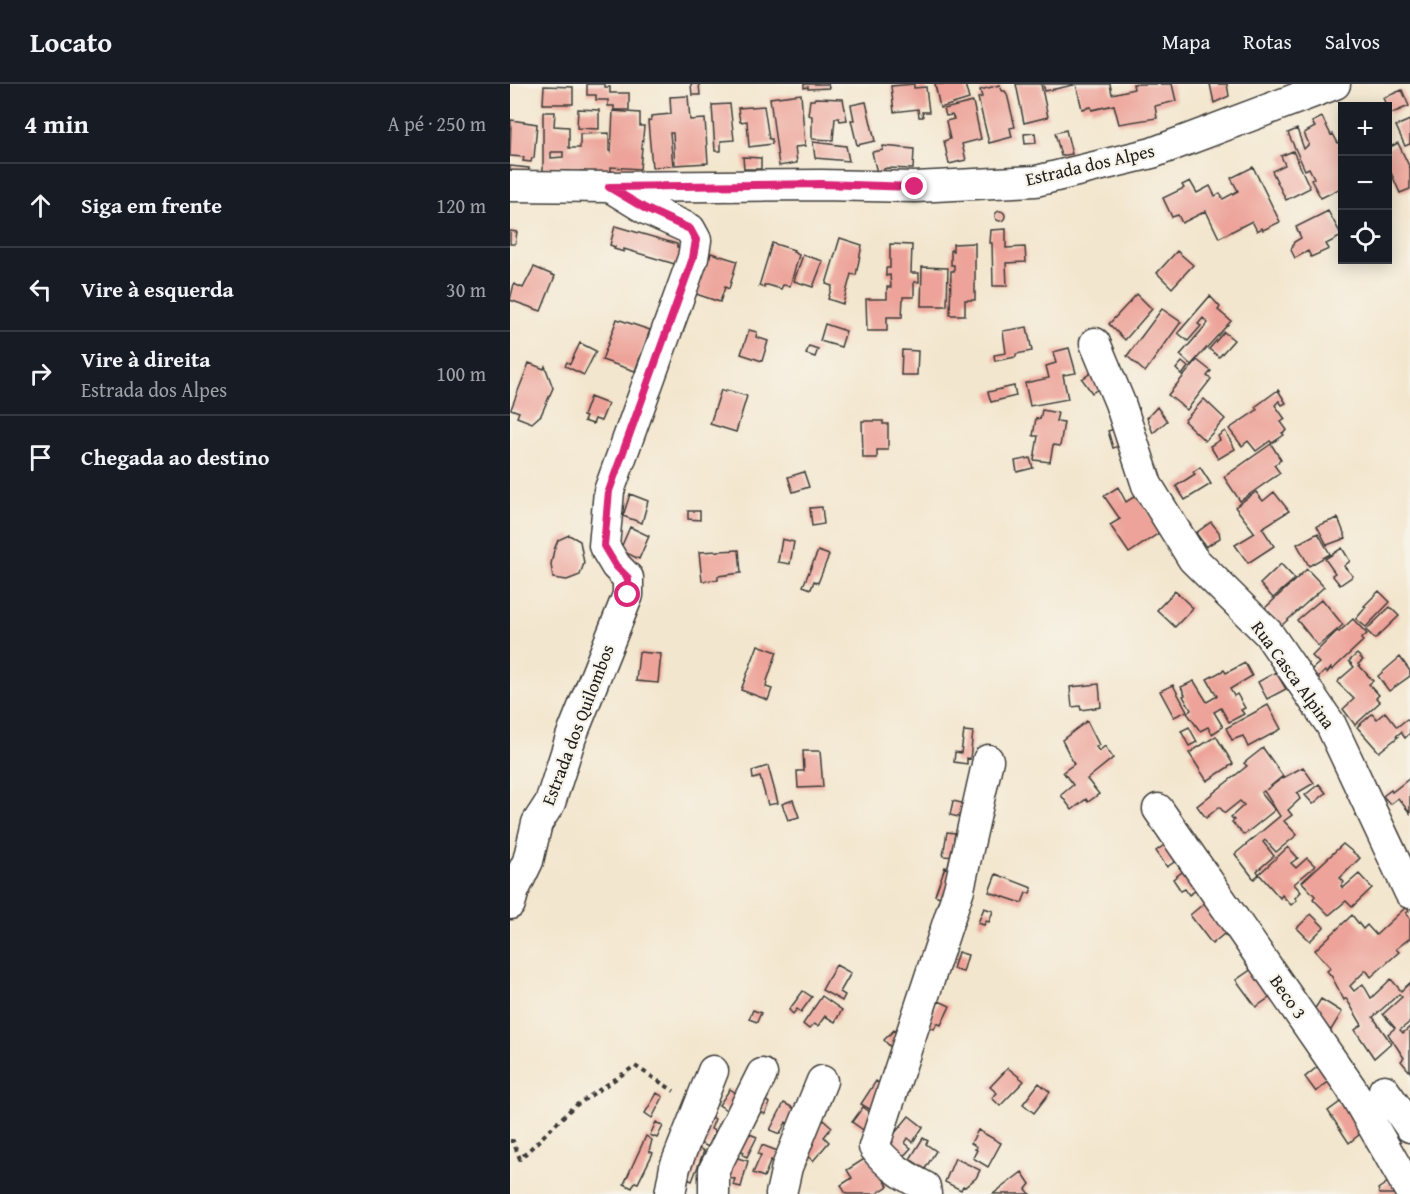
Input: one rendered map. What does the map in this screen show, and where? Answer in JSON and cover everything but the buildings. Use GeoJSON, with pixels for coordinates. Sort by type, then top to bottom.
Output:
{"type":"FeatureCollection","features":[{"type":"Feature","properties":{"kind":"street","name":"Estrada dos Alpes"},"geometry":{"type":"LineString","coordinates":[[510,186],[821,184],[915,187],[1036,181],[1152,153],[1335,84]]}},
{"type":"Feature","properties":{"kind":"street","name":"Estrada dos Quilombos"},"geometry":{"type":"LineString","coordinates":[[510,904],[528,861],[537,823],[550,803],[571,737],[628,595],[628,578],[616,566],[604,546],[609,491],[693,258],[696,240],[690,229],[646,209],[609,187]]}},
{"type":"Feature","properties":{"kind":"street","name":"Rua Casca Alpina"},"geometry":{"type":"LineString","coordinates":[[1095,343],[1120,404],[1147,485],[1193,559],[1268,633],[1331,725],[1410,893]]}},
{"type":"Feature","properties":{"kind":"street"},"geometry":{"type":"LineString","coordinates":[[926,1193],[925,1187],[895,1170],[874,1148],[959,890],[988,760]]}},
{"type":"Feature","properties":{"kind":"street","name":"Beco 3"},"geometry":{"type":"LineString","coordinates":[[1158,809],[1351,1088],[1410,1191]]}},
{"type":"Feature","properties":{"kind":"street"},"geometry":{"type":"LineString","coordinates":[[670,1194],[675,1167],[713,1071]]}},
{"type":"Feature","properties":{"kind":"street"},"geometry":{"type":"LineString","coordinates":[[714,1194],[714,1170],[762,1074]]}},
{"type":"Feature","properties":{"kind":"street"},"geometry":{"type":"LineString","coordinates":[[781,1194],[787,1167],[822,1081]]}},
{"type":"Feature","properties":{"kind":"street"},"geometry":{"type":"LineString","coordinates":[[1384,1090],[1410,1127]]}},
{"type":"Feature","properties":{"kind":"path"},"geometry":{"type":"LineString","coordinates":[[510,1141],[513,1141],[520,1159],[572,1108],[635,1066],[674,1091]]}},
{"type":"Feature","properties":{"kind":"route"},"geometry":{"type":"LineString","coordinates":[[628,595],[628,578],[616,566],[604,546],[609,491],[693,258],[696,240],[690,229],[646,209],[609,187],[821,184],[915,187]]}}]}
